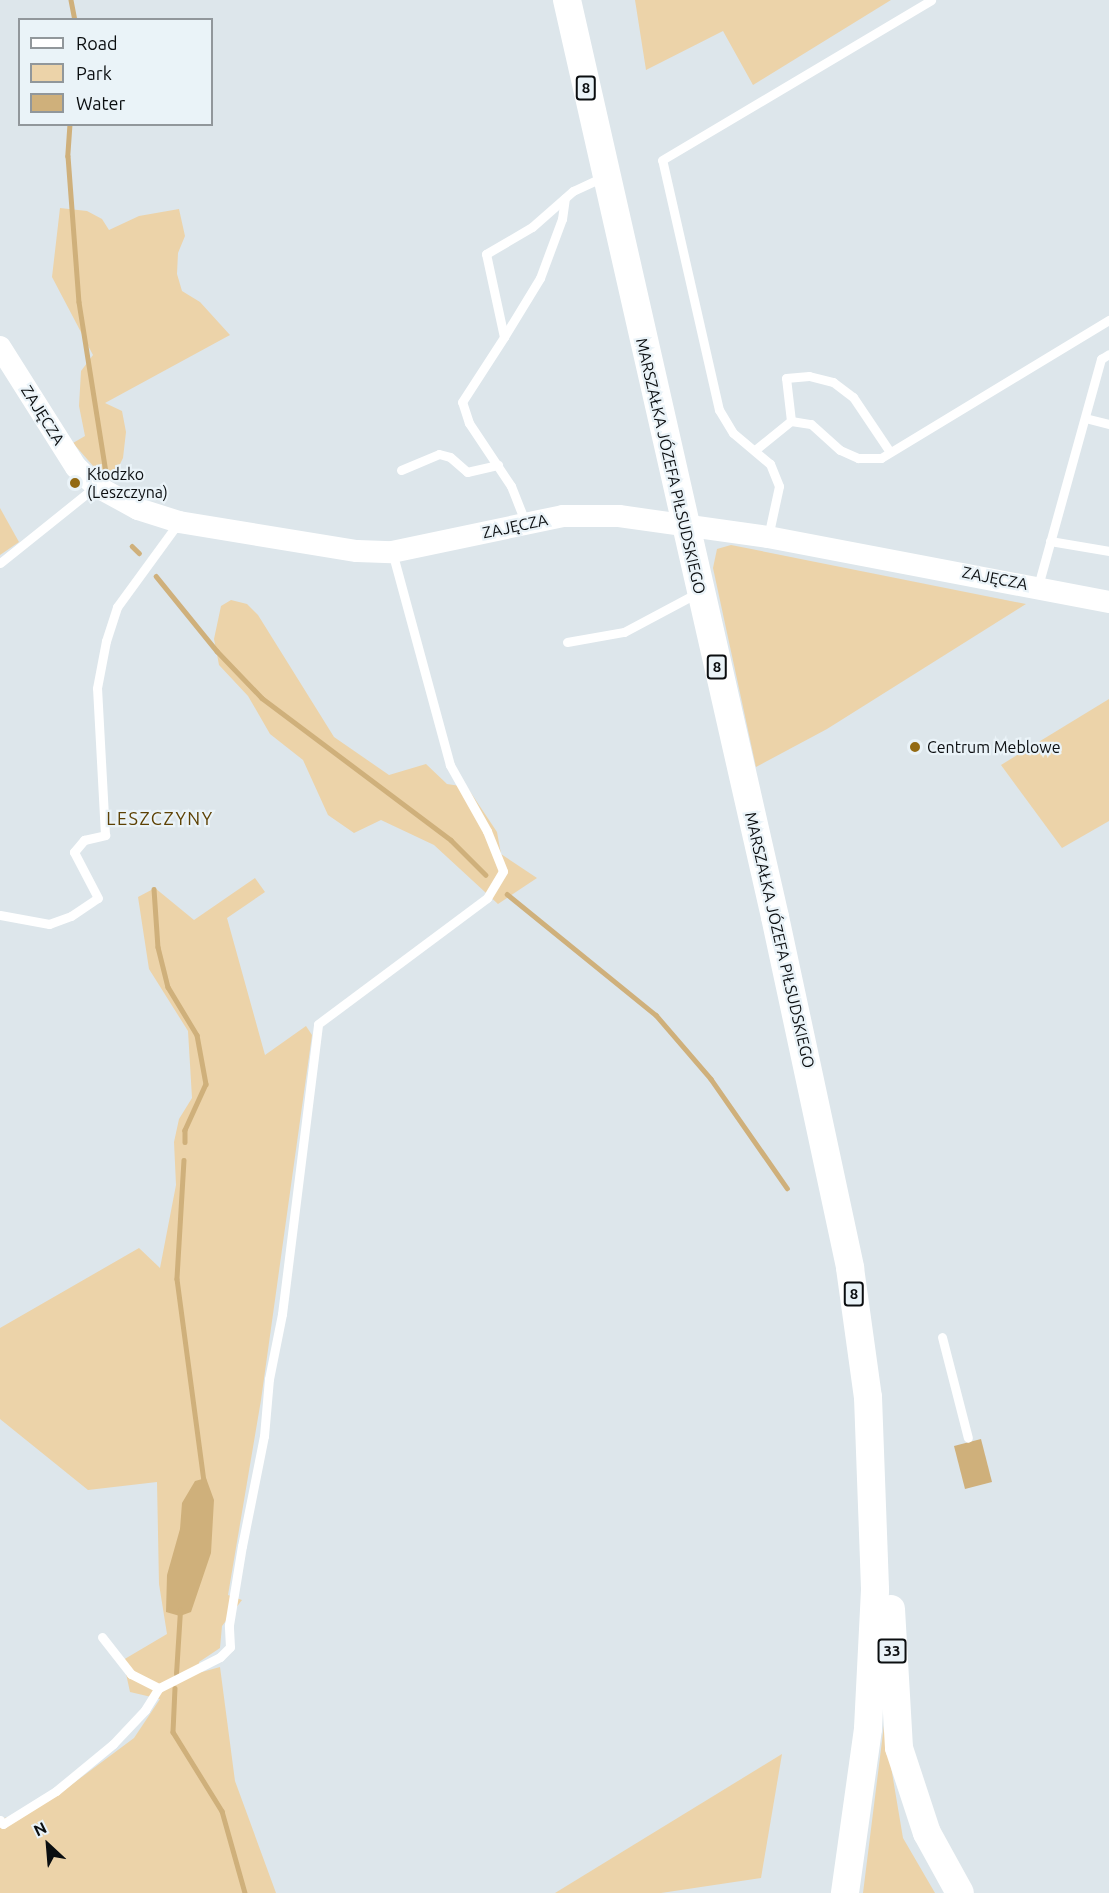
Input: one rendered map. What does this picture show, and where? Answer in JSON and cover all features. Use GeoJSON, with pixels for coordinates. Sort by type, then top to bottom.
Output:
{"type":"FeatureCollection","features":[{"type":"Feature","properties":{"kind":"highway","name":"MARSZAŁKA JÓZEFA PIŁSUDSKIEGO"},"geometry":{"type":"LineString","coordinates":[[567,0],[836,1191],[868,1397],[875,1590],[868,1730],[845,1893]]}},
{"type":"Feature","properties":{"kind":"highway","name":"33"},"geometry":{"type":"LineString","coordinates":[[868,1397],[877,1424],[885,1474],[899,1748],[927,1833],[960,1893]]}},
{"type":"Feature","properties":{"kind":"street","name":"ZAJĘCZA"},"geometry":{"type":"LineString","coordinates":[[0,347],[76,467],[96,486],[138,509],[179,522],[357,551],[392,552],[563,516],[619,516],[684,523],[768,537],[1038,586],[1109,602]]}},
{"type":"Feature","properties":{"kind":"lane"},"geometry":{"type":"LineString","coordinates":[[768,537],[779,486],[770,464],[733,433],[719,410],[662,160],[931,0]]}},
{"type":"Feature","properties":{"kind":"lane"},"geometry":{"type":"LineString","coordinates":[[504,337],[486,254],[532,227],[565,198],[606,176]]}},
{"type":"Feature","properties":{"kind":"lane"},"geometry":{"type":"LineString","coordinates":[[526,524],[498,465],[469,423],[462,402],[540,278],[562,219],[565,198]]}},
{"type":"Feature","properties":{"kind":"lane"},"geometry":{"type":"LineString","coordinates":[[755,450],[791,421],[811,424],[840,450],[858,458],[880,458],[1109,320]]}},
{"type":"Feature","properties":{"kind":"lane"},"geometry":{"type":"LineString","coordinates":[[1038,586],[1101,359],[1109,354]]}},
{"type":"Feature","properties":{"kind":"lane"},"geometry":{"type":"LineString","coordinates":[[791,421],[786,378],[809,376],[833,381],[853,397],[890,452]]}},
{"type":"Feature","properties":{"kind":"lane"},"geometry":{"type":"LineString","coordinates":[[1085,418],[1109,424]]}},
{"type":"Feature","properties":{"kind":"lane"},"geometry":{"type":"LineString","coordinates":[[401,470],[439,454],[450,457],[467,472],[498,465]]}},
{"type":"Feature","properties":{"kind":"lane"},"geometry":{"type":"LineString","coordinates":[[0,563],[96,486]]}},
{"type":"Feature","properties":{"kind":"lane"},"geometry":{"type":"LineString","coordinates":[[0,915],[49,924],[71,916],[98,898],[74,852],[84,840],[105,835],[97,688],[107,636],[117,607],[179,522]]}},
{"type":"Feature","properties":{"kind":"lane"},"geometry":{"type":"LineString","coordinates":[[1050,541],[1109,551]]}},
{"type":"Feature","properties":{"kind":"lane"},"geometry":{"type":"LineString","coordinates":[[0,1820],[3,1824],[56,1791],[113,1744],[145,1710],[159,1688],[220,1657],[230,1647],[229,1625],[264,1436],[269,1379],[282,1314],[318,1024],[487,898],[503,871],[487,831],[450,765],[392,552]]}},
{"type":"Feature","properties":{"kind":"lane"},"geometry":{"type":"LineString","coordinates":[[567,642],[624,632],[699,592]]}},
{"type":"Feature","properties":{"kind":"lane"},"geometry":{"type":"LineString","coordinates":[[942,1337],[968,1438]]}},
{"type":"Feature","properties":{"kind":"lane"},"geometry":{"type":"LineString","coordinates":[[102,1636],[131,1674],[159,1688]]}},
{"type":"Feature","properties":{"kind":"green space"},"geometry":{"type":"Polygon","coordinates":[[[635,0],[891,0],[753,85],[723,31],[646,70],[635,0]]]}},
{"type":"Feature","properties":{"kind":"green space"},"geometry":{"type":"Polygon","coordinates":[[[60,208],[87,211],[102,219],[109,230],[139,216],[179,209],[185,236],[178,253],[177,274],[182,291],[200,302],[230,335],[105,403],[122,411],[126,432],[123,458],[115,474],[101,475],[73,443],[85,436],[79,406],[81,371],[93,355],[52,277],[60,208]]]}},
{"type":"Feature","properties":{"kind":"green space"},"geometry":{"type":"Polygon","coordinates":[[[0,508],[19,542],[0,555],[0,508]]]}},
{"type":"Feature","properties":{"kind":"green space"},"geometry":{"type":"Polygon","coordinates":[[[731,545],[1026,604],[827,729],[756,767],[713,568],[717,549],[731,545]]]}},
{"type":"Feature","properties":{"kind":"green space"},"geometry":{"type":"Polygon","coordinates":[[[231,600],[247,604],[258,615],[334,737],[389,775],[426,764],[447,784],[467,787],[497,832],[501,854],[537,878],[498,904],[434,845],[381,820],[354,833],[328,815],[303,760],[270,734],[248,696],[219,665],[214,639],[221,606],[231,600]]]}},
{"type":"Feature","properties":{"kind":"green space"},"geometry":{"type":"Polygon","coordinates":[[[1109,699],[1109,821],[1062,848],[1001,765],[1109,699]]]}},
{"type":"Feature","properties":{"kind":"green space"},"geometry":{"type":"Polygon","coordinates":[[[255,878],[265,892],[227,918],[265,1055],[306,1026],[312,1035],[261,1400],[228,1595],[242,1600],[222,1626],[220,1648],[199,1662],[202,1672],[220,1667],[235,1781],[276,1893],[0,1893],[0,1819],[25,1813],[55,1797],[134,1738],[160,1699],[130,1692],[123,1660],[167,1634],[159,1584],[157,1482],[88,1490],[0,1419],[0,1328],[139,1248],[160,1268],[176,1185],[174,1142],[179,1119],[192,1098],[188,1031],[149,969],[138,897],[155,888],[194,920],[255,878]]]}},
{"type":"Feature","properties":{"kind":"green space"},"geometry":{"type":"Polygon","coordinates":[[[884,1725],[903,1838],[935,1893],[863,1893],[884,1725]]]}},
{"type":"Feature","properties":{"kind":"green space"},"geometry":{"type":"Polygon","coordinates":[[[782,1754],[761,1878],[661,1893],[555,1893],[782,1754]]]}},
{"type":"Feature","properties":{"kind":"water"},"geometry":{"type":"Polygon","coordinates":[[[981,1439],[992,1482],[965,1489],[954,1446],[981,1439]]]}},
{"type":"Feature","properties":{"kind":"water"},"geometry":{"type":"Polygon","coordinates":[[[206,1478],[214,1500],[211,1553],[191,1612],[180,1616],[166,1612],[167,1575],[180,1529],[182,1503],[195,1481],[206,1478]]]}},
{"type":"Feature","properties":{"kind":"waterway"},"geometry":{"type":"LineString","coordinates":[[71,0],[75,18]]}},
{"type":"Feature","properties":{"kind":"waterway"},"geometry":{"type":"LineString","coordinates":[[70,126],[68,156],[79,302],[107,478]]}},
{"type":"Feature","properties":{"kind":"waterway"},"geometry":{"type":"LineString","coordinates":[[132,546],[139,553]]}},
{"type":"Feature","properties":{"kind":"waterway"},"geometry":{"type":"LineString","coordinates":[[156,576],[217,651],[262,698],[451,840],[486,875]]}},
{"type":"Feature","properties":{"kind":"waterway"},"geometry":{"type":"LineString","coordinates":[[154,889],[158,947],[168,987],[197,1035],[206,1084],[185,1130],[185,1142]]}},
{"type":"Feature","properties":{"kind":"waterway"},"geometry":{"type":"LineString","coordinates":[[507,894],[656,1015],[711,1079],[787,1188]]}},
{"type":"Feature","properties":{"kind":"waterway"},"geometry":{"type":"LineString","coordinates":[[184,1160],[177,1279],[204,1482]]}},
{"type":"Feature","properties":{"kind":"waterway"},"geometry":{"type":"LineString","coordinates":[[176,1674],[180,1610]]}},
{"type":"Feature","properties":{"kind":"waterway"},"geometry":{"type":"LineString","coordinates":[[175,1688],[173,1732],[222,1811],[245,1893]]}},
{"type":"Feature","properties":{"kind":"place","name":"Kłodzko (Leszczyna)"},"geometry":{"type":"Point","coordinates":[75,483]}},
{"type":"Feature","properties":{"kind":"place","name":"Centrum Meblowe"},"geometry":{"type":"Point","coordinates":[915,747]}},
{"type":"Feature","properties":{"kind":"district","name":"LESZCZYNY"},"geometry":{"type":"Point","coordinates":[160,818]}}]}
